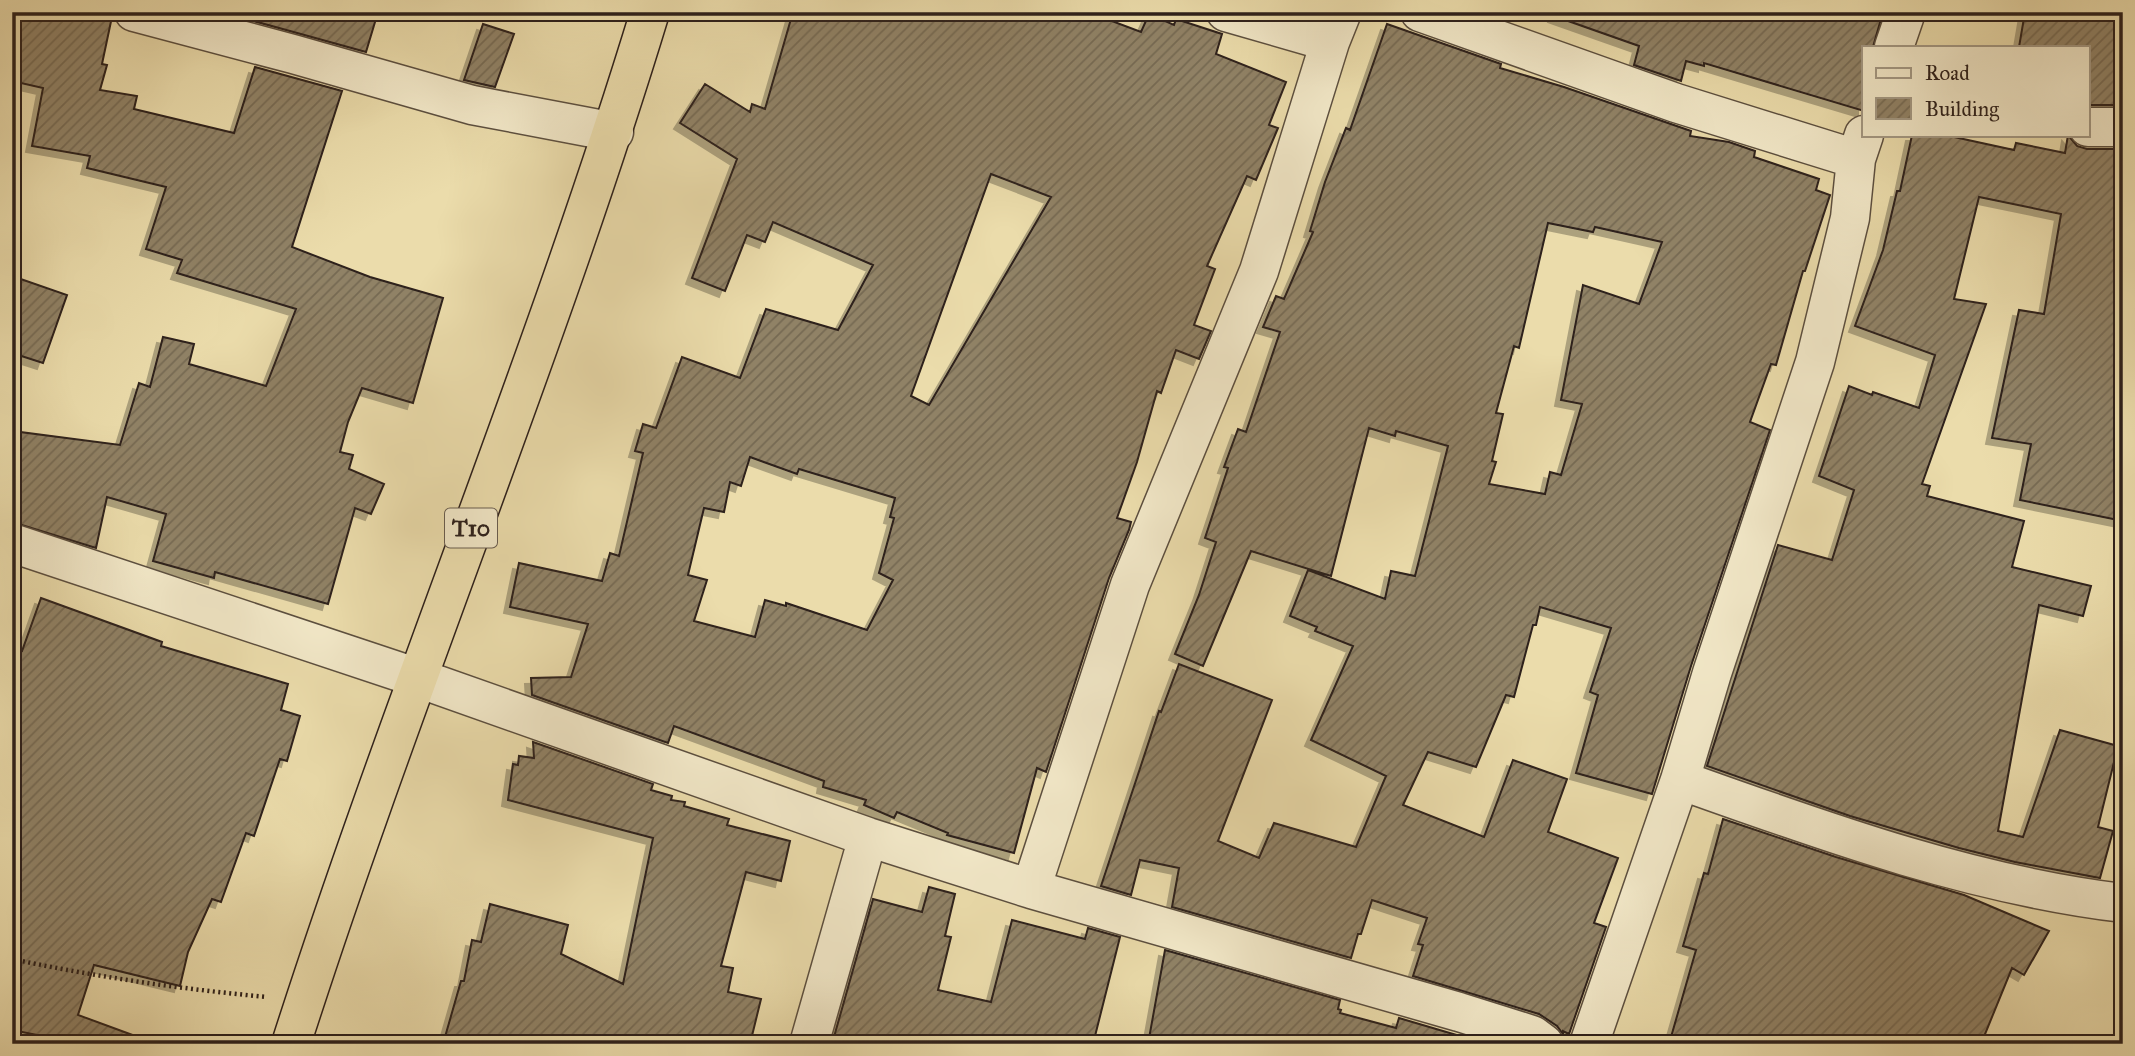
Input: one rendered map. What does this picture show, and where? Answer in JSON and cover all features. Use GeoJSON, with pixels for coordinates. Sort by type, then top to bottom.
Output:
{"type":"FeatureCollection","features":[{"type":"Feature","properties":{"kind":"highway","name":"T10"},"geometry":{"type":"LineString","coordinates":[[291,1044],[418,678],[614,132],[650,12]]}},
{"type":"Feature","properties":{"kind":"street"},"geometry":{"type":"LineString","coordinates":[[134,12],[293,54],[472,106],[614,132]]}},
{"type":"Feature","properties":{"kind":"street"},"geometry":{"type":"LineString","coordinates":[[1031,889],[1130,585],[1259,271],[1336,27],[1226,12]]}},
{"type":"Feature","properties":{"kind":"street"},"geometry":{"type":"LineString","coordinates":[[1420,12],[1676,103],[1860,147],[1850,218],[1815,362],[1712,673],[1680,780],[1589,1044]]}},
{"type":"Feature","properties":{"kind":"street"},"geometry":{"type":"LineString","coordinates":[[1894,46],[1906,12]]}},
{"type":"Feature","properties":{"kind":"street"},"geometry":{"type":"LineString","coordinates":[[2090,127],[2123,127]]}},
{"type":"Feature","properties":{"kind":"street"},"geometry":{"type":"LineString","coordinates":[[12,543],[418,678],[868,837],[1031,889],[1460,1012],[1532,1035],[1544,1044]]}},
{"type":"Feature","properties":{"kind":"street"},"geometry":{"type":"LineString","coordinates":[[1680,780],[1804,824],[1953,868],[2061,893],[2123,903]]}},
{"type":"Feature","properties":{"kind":"street"},"geometry":{"type":"LineString","coordinates":[[809,1044],[868,837]]}},
{"type":"Feature","properties":{"kind":"path"},"geometry":{"type":"LineString","coordinates":[[12,959],[184,990],[305,1001]]}},
{"type":"Feature","properties":{"kind":"building"},"geometry":{"type":"Polygon","coordinates":[[[12,12],[51,18],[52,12],[113,12],[102,64],[107,65],[100,90],[137,96],[134,109],[234,133],[255,67],[342,91],[292,247],[370,277],[443,298],[413,403],[362,388],[348,422],[340,452],[353,455],[349,469],[384,484],[371,514],[355,508],[328,604],[215,572],[214,578],[153,561],[166,514],[107,497],[96,548],[12,522],[12,431],[120,445],[139,383],[150,387],[163,337],[194,344],[189,364],[266,386],[296,309],[177,273],[182,260],[146,249],[166,187],[87,168],[90,156],[32,146],[43,88],[12,81],[12,12]]]}},
{"type":"Feature","properties":{"kind":"building"},"geometry":{"type":"Polygon","coordinates":[[[221,12],[378,12],[366,52],[221,12]]]}},
{"type":"Feature","properties":{"kind":"building"},"geometry":{"type":"Polygon","coordinates":[[[793,12],[1088,12],[1141,32],[1149,14],[1174,25],[1176,19],[1222,34],[1216,54],[1286,82],[1269,125],[1278,128],[1256,180],[1247,176],[1207,266],[1215,269],[1194,325],[1211,331],[1199,359],[1176,350],[1161,393],[1157,391],[1137,462],[1117,518],[1131,522],[1129,530],[1109,578],[1046,772],[1037,768],[1014,853],[947,835],[948,833],[897,812],[894,818],[864,805],[866,800],[823,787],[824,781],[674,726],[668,743],[532,695],[531,678],[571,677],[588,624],[510,607],[519,563],[602,581],[610,553],[619,556],[643,453],[635,451],[643,424],[656,428],[682,357],[740,378],[766,309],[838,330],[873,265],[773,222],[765,242],[747,235],[725,291],[692,278],[737,159],[680,123],[705,84],[750,112],[752,104],[765,109],[793,12]],[[991,174],[911,396],[929,405],[1051,197],[991,174]],[[750,457],[741,486],[730,482],[724,512],[704,508],[688,575],[707,580],[694,621],[755,637],[765,600],[786,606],[786,603],[867,630],[893,580],[879,573],[894,518],[890,517],[895,498],[799,469],[797,474],[750,457]]]}},
{"type":"Feature","properties":{"kind":"building"},"geometry":{"type":"Polygon","coordinates":[[[1555,12],[1883,12],[1873,46],[1862,46],[1862,110],[1704,63],[1704,66],[1686,61],[1681,81],[1634,65],[1639,46],[1554,16],[1555,12]]]}},
{"type":"Feature","properties":{"kind":"building"},"geometry":{"type":"Polygon","coordinates":[[[2025,12],[2123,12],[2123,105],[2090,105],[2090,46],[2019,46],[2025,12]]]}},
{"type":"Feature","properties":{"kind":"building"},"geometry":{"type":"Polygon","coordinates":[[[483,24],[514,34],[495,87],[464,80],[483,24]]]}},
{"type":"Feature","properties":{"kind":"building"},"geometry":{"type":"Polygon","coordinates":[[[1387,24],[1501,64],[1500,68],[1691,131],[1690,136],[1729,142],[1755,151],[1754,157],[1819,179],[1816,190],[1830,195],[1803,271],[1776,365],[1771,364],[1750,422],[1770,430],[1691,666],[1652,794],[1576,773],[1598,695],[1590,692],[1611,628],[1540,607],[1514,697],[1506,695],[1476,767],[1428,752],[1403,805],[1484,837],[1513,760],[1567,779],[1548,832],[1618,858],[1594,923],[1606,927],[1569,1034],[1563,1031],[1563,1034],[1557,1026],[1539,1014],[1413,976],[1423,945],[1418,944],[1427,918],[1372,900],[1351,958],[1172,907],[1179,868],[1140,860],[1131,895],[1101,886],[1159,711],[1161,712],[1179,664],[1272,700],[1218,841],[1259,858],[1274,823],[1356,847],[1386,776],[1311,740],[1353,646],[1315,631],[1317,627],[1290,616],[1308,570],[1385,599],[1391,571],[1415,576],[1448,446],[1396,431],[1395,436],[1369,428],[1331,576],[1251,551],[1203,666],[1175,654],[1199,595],[1216,542],[1205,538],[1228,468],[1224,467],[1238,429],[1246,432],[1280,332],[1263,327],[1276,296],[1284,299],[1313,232],[1310,231],[1325,182],[1346,128],[1350,130],[1387,24]],[[1548,223],[1519,348],[1514,346],[1496,413],[1503,414],[1492,461],[1496,462],[1489,484],[1545,494],[1550,472],[1561,475],[1582,404],[1561,400],[1583,285],[1639,304],[1662,242],[1595,227],[1593,232],[1548,223]]]}},
{"type":"Feature","properties":{"kind":"building"},"geometry":{"type":"Polygon","coordinates":[[[1912,136],[1950,136],[2014,150],[2016,143],[2065,153],[2069,136],[2077,146],[2087,149],[2123,149],[2123,521],[2020,500],[2031,444],[1992,438],[2019,310],[2044,314],[2061,214],[1979,197],[1954,299],[1986,304],[1922,484],[1930,486],[1927,496],[2024,521],[2012,567],[2091,586],[2083,616],[2039,605],[1998,831],[2023,837],[2060,730],[2118,746],[2098,827],[2113,831],[2100,878],[1959,848],[1850,816],[1707,766],[1778,545],[1832,560],[1854,490],[1819,476],[1849,386],[1919,408],[1935,355],[1855,326],[1883,250],[1897,191],[1900,191],[1912,136]]]}},
{"type":"Feature","properties":{"kind":"building"},"geometry":{"type":"Polygon","coordinates":[[[12,276],[67,295],[43,363],[12,353],[12,276]]]}},
{"type":"Feature","properties":{"kind":"building"},"geometry":{"type":"Polygon","coordinates":[[[41,598],[162,642],[161,646],[288,684],[281,710],[300,716],[287,761],[280,759],[254,836],[246,833],[221,902],[212,899],[188,952],[180,986],[94,965],[78,1015],[146,1040],[145,1044],[82,1044],[12,1030],[12,649],[22,651],[41,598]]]}},
{"type":"Feature","properties":{"kind":"building"},"geometry":{"type":"Polygon","coordinates":[[[533,742],[653,784],[651,790],[672,796],[671,800],[685,802],[684,806],[729,819],[727,825],[790,841],[781,881],[746,872],[721,966],[733,968],[728,992],[761,999],[750,1044],[443,1044],[461,981],[464,981],[472,940],[481,942],[490,904],[568,925],[561,954],[623,984],[653,838],[508,800],[513,764],[518,765],[519,756],[534,758],[533,742]]]}},
{"type":"Feature","properties":{"kind":"building"},"geometry":{"type":"Polygon","coordinates":[[[1723,819],[1836,857],[1964,895],[2049,931],[2024,975],[2012,968],[1981,1044],[1669,1044],[1696,950],[1683,946],[1704,873],[1708,874],[1723,819]]]}},
{"type":"Feature","properties":{"kind":"building"},"geometry":{"type":"Polygon","coordinates":[[[929,887],[955,894],[945,936],[951,937],[938,990],[991,1002],[1012,920],[1085,939],[1088,928],[1120,937],[1093,1044],[832,1044],[873,899],[922,912],[929,887]]]}},
{"type":"Feature","properties":{"kind":"building"},"geometry":{"type":"Polygon","coordinates":[[[1165,950],[1340,1000],[1340,1013],[1396,1028],[1399,1018],[1487,1044],[1148,1044],[1165,950]]]}}]}
